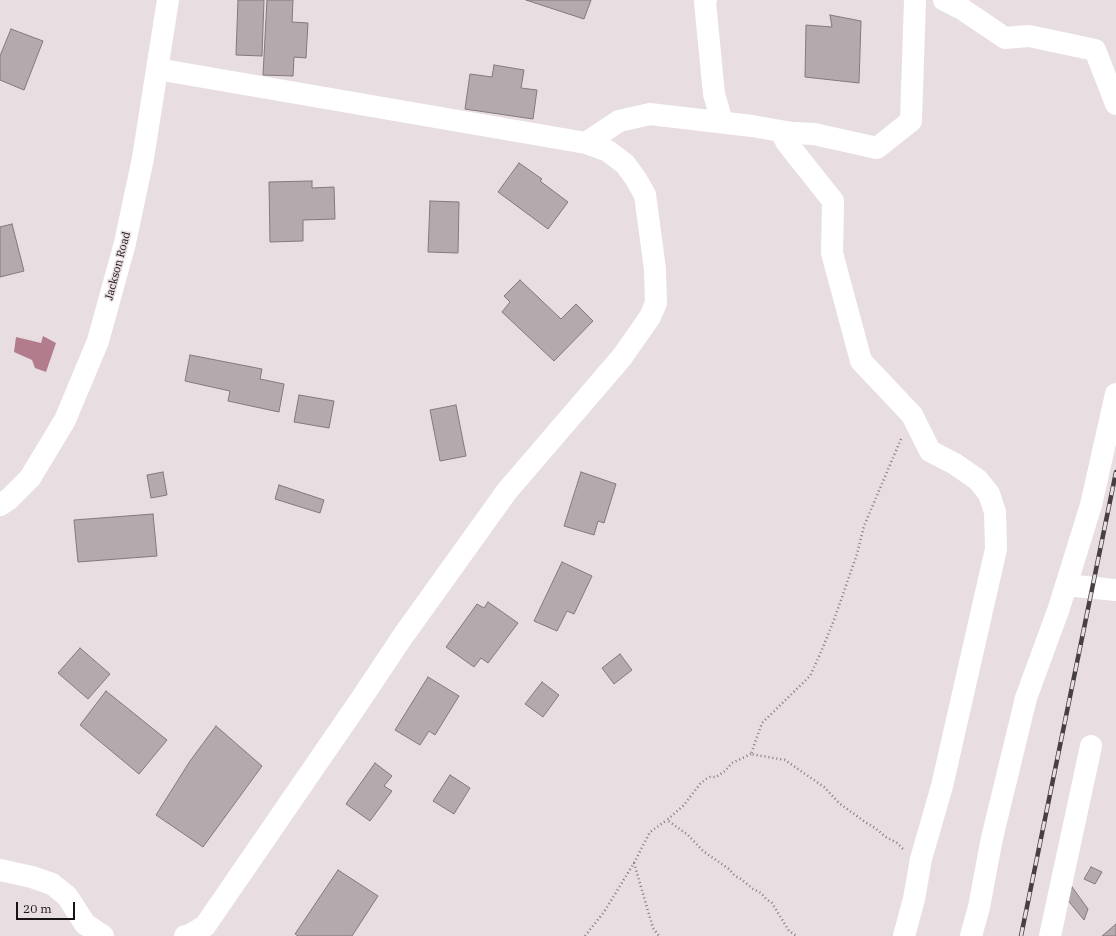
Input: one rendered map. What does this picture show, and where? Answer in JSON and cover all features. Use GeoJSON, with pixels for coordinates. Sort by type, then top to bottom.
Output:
{"type":"FeatureCollection","features":[{"type":"Feature","properties":{"kind":"street","name":"Jackson Road"},"geometry":{"type":"LineString","coordinates":[[0,505],[9,499],[30,478],[65,420],[98,341],[125,244],[143,158],[168,0]]}},
{"type":"Feature","properties":{"kind":"street"},"geometry":{"type":"LineString","coordinates":[[706,0],[714,94],[722,122]]}},
{"type":"Feature","properties":{"kind":"street"},"geometry":{"type":"LineString","coordinates":[[586,143],[619,121],[650,114],[752,126],[781,132],[814,134],[877,148],[912,122],[915,0]]}},
{"type":"Feature","properties":{"kind":"street"},"geometry":{"type":"LineString","coordinates":[[944,0],[962,9],[1005,38],[1029,36],[1095,50],[1116,104]]}},
{"type":"Feature","properties":{"kind":"street"},"geometry":{"type":"LineString","coordinates":[[157,69],[586,143],[608,151],[625,164],[645,195],[655,269],[656,302],[650,317],[622,357],[507,491],[403,636],[205,926],[190,935],[185,936]]}},
{"type":"Feature","properties":{"kind":"street"},"geometry":{"type":"LineString","coordinates":[[781,132],[787,143],[833,201],[832,253],[862,361],[912,415],[930,451],[955,464],[978,480],[989,494],[995,512],[996,549],[942,786],[921,859],[914,899],[904,936]]}},
{"type":"Feature","properties":{"kind":"street"},"geometry":{"type":"LineString","coordinates":[[971,936],[979,907],[992,838],[1026,698],[1059,608],[1091,505],[1116,394]]}},
{"type":"Feature","properties":{"kind":"street"},"geometry":{"type":"LineString","coordinates":[[1066,585],[1116,590]]}},
{"type":"Feature","properties":{"kind":"street"},"geometry":{"type":"LineString","coordinates":[[1050,936],[1091,746]]}},
{"type":"Feature","properties":{"kind":"street"},"geometry":{"type":"LineString","coordinates":[[0,870],[32,877],[52,884],[67,896],[85,924],[103,936]]}},
{"type":"Feature","properties":{"kind":"path"},"geometry":{"type":"LineString","coordinates":[[751,754],[762,723],[810,676],[834,620],[857,554],[864,526],[912,415]]}},
{"type":"Feature","properties":{"kind":"path"},"geometry":{"type":"LineString","coordinates":[[585,936],[604,912],[634,863],[650,832],[684,806],[700,784],[706,779],[716,777],[725,771],[732,763],[751,754],[785,760],[824,787],[839,803],[865,822],[905,850],[921,859]]}},
{"type":"Feature","properties":{"kind":"path"},"geometry":{"type":"LineString","coordinates":[[667,820],[688,835],[703,852],[729,869],[772,903],[789,931],[797,936]]}},
{"type":"Feature","properties":{"kind":"path"},"geometry":{"type":"LineString","coordinates":[[634,863],[653,928],[659,936]]}},
{"type":"Feature","properties":{"kind":"shaded area"},"geometry":{"type":"Polygon","coordinates":[[[43,336],[56,343],[46,372],[35,368],[32,360],[14,352],[16,337],[41,343],[43,336]]]}},
{"type":"Feature","properties":{"kind":"building"},"geometry":{"type":"Polygon","coordinates":[[[238,0],[264,0],[262,56],[236,55],[238,0]]]}},
{"type":"Feature","properties":{"kind":"building"},"geometry":{"type":"Polygon","coordinates":[[[267,0],[293,0],[292,22],[308,23],[306,58],[294,57],[293,76],[263,75],[267,0]]]}},
{"type":"Feature","properties":{"kind":"building"},"geometry":{"type":"Polygon","coordinates":[[[526,0],[591,0],[584,19],[526,0]]]}},
{"type":"Feature","properties":{"kind":"building"},"geometry":{"type":"Polygon","coordinates":[[[830,15],[861,21],[859,83],[805,77],[806,25],[832,27],[830,15]]]}},
{"type":"Feature","properties":{"kind":"building"},"geometry":{"type":"Polygon","coordinates":[[[11,29],[43,41],[24,90],[0,80],[0,56],[11,29]]]}},
{"type":"Feature","properties":{"kind":"building"},"geometry":{"type":"Polygon","coordinates":[[[494,65],[524,70],[521,88],[537,90],[533,119],[465,109],[470,74],[492,77],[494,65]]]}},
{"type":"Feature","properties":{"kind":"building"},"geometry":{"type":"Polygon","coordinates":[[[519,163],[542,179],[540,181],[568,202],[548,229],[498,192],[519,163]]]}},
{"type":"Feature","properties":{"kind":"building"},"geometry":{"type":"Polygon","coordinates":[[[312,181],[312,188],[334,187],[335,219],[303,220],[303,241],[270,242],[269,182],[312,181]]]}},
{"type":"Feature","properties":{"kind":"building"},"geometry":{"type":"Polygon","coordinates":[[[430,201],[459,202],[458,253],[428,252],[430,201]]]}},
{"type":"Feature","properties":{"kind":"building"},"geometry":{"type":"Polygon","coordinates":[[[12,224],[24,271],[0,277],[0,227],[12,224]]]}},
{"type":"Feature","properties":{"kind":"building"},"geometry":{"type":"Polygon","coordinates":[[[520,280],[561,319],[576,304],[593,321],[554,361],[502,312],[510,302],[504,296],[520,280]]]}},
{"type":"Feature","properties":{"kind":"building"},"geometry":{"type":"Polygon","coordinates":[[[190,355],[262,369],[260,379],[284,384],[279,412],[228,401],[230,391],[185,381],[190,355]]]}},
{"type":"Feature","properties":{"kind":"building"},"geometry":{"type":"Polygon","coordinates":[[[299,395],[334,401],[329,428],[294,422],[299,395]]]}},
{"type":"Feature","properties":{"kind":"building"},"geometry":{"type":"Polygon","coordinates":[[[456,405],[466,456],[440,461],[430,410],[456,405]]]}},
{"type":"Feature","properties":{"kind":"building"},"geometry":{"type":"Polygon","coordinates":[[[163,472],[167,495],[151,498],[147,475],[163,472]]]}},
{"type":"Feature","properties":{"kind":"building"},"geometry":{"type":"Polygon","coordinates":[[[581,472],[616,484],[604,523],[598,521],[594,535],[564,526],[581,472]]]}},
{"type":"Feature","properties":{"kind":"building"},"geometry":{"type":"Polygon","coordinates":[[[279,485],[324,500],[320,513],[275,499],[279,485]]]}},
{"type":"Feature","properties":{"kind":"building"},"geometry":{"type":"Polygon","coordinates":[[[153,514],[157,556],[78,562],[74,520],[153,514]]]}},
{"type":"Feature","properties":{"kind":"building"},"geometry":{"type":"Polygon","coordinates":[[[562,562],[592,576],[574,614],[567,611],[557,631],[534,621],[562,562]]]}},
{"type":"Feature","properties":{"kind":"building"},"geometry":{"type":"Polygon","coordinates":[[[488,602],[518,623],[488,663],[481,658],[474,667],[446,647],[477,604],[484,608],[488,602]]]}},
{"type":"Feature","properties":{"kind":"building"},"geometry":{"type":"Polygon","coordinates":[[[80,648],[110,674],[88,699],[58,673],[80,648]]]}},
{"type":"Feature","properties":{"kind":"building"},"geometry":{"type":"Polygon","coordinates":[[[620,654],[632,670],[614,684],[602,668],[620,654]]]}},
{"type":"Feature","properties":{"kind":"building"},"geometry":{"type":"Polygon","coordinates":[[[428,677],[459,696],[435,735],[429,731],[420,745],[395,730],[428,677]]]}},
{"type":"Feature","properties":{"kind":"building"},"geometry":{"type":"Polygon","coordinates":[[[542,682],[559,695],[543,717],[525,704],[542,682]]]}},
{"type":"Feature","properties":{"kind":"building"},"geometry":{"type":"Polygon","coordinates":[[[106,691],[167,740],[139,774],[80,725],[106,691]]]}},
{"type":"Feature","properties":{"kind":"building"},"geometry":{"type":"Polygon","coordinates":[[[216,726],[262,766],[203,847],[156,815],[190,761],[216,726]]]}},
{"type":"Feature","properties":{"kind":"building"},"geometry":{"type":"Polygon","coordinates":[[[375,763],[392,776],[384,786],[392,791],[370,821],[346,804],[375,763]]]}},
{"type":"Feature","properties":{"kind":"building"},"geometry":{"type":"Polygon","coordinates":[[[450,775],[470,788],[454,814],[433,801],[450,775]]]}},
{"type":"Feature","properties":{"kind":"building"},"geometry":{"type":"Polygon","coordinates":[[[1091,867],[1102,872],[1095,884],[1084,879],[1091,867]]]}},
{"type":"Feature","properties":{"kind":"building"},"geometry":{"type":"Polygon","coordinates":[[[338,870],[378,896],[352,936],[298,936],[295,934],[338,870]]]}},
{"type":"Feature","properties":{"kind":"building"},"geometry":{"type":"Polygon","coordinates":[[[1072,887],[1088,909],[1084,920],[1066,898],[1072,887]]]}},
{"type":"Feature","properties":{"kind":"building"},"geometry":{"type":"Polygon","coordinates":[[[1116,924],[1116,936],[1102,936],[1116,924]]]}},
{"type":"Feature","properties":{"kind":"railway"},"geometry":{"type":"LineString","coordinates":[[1021,936],[1116,472]]}}]}
